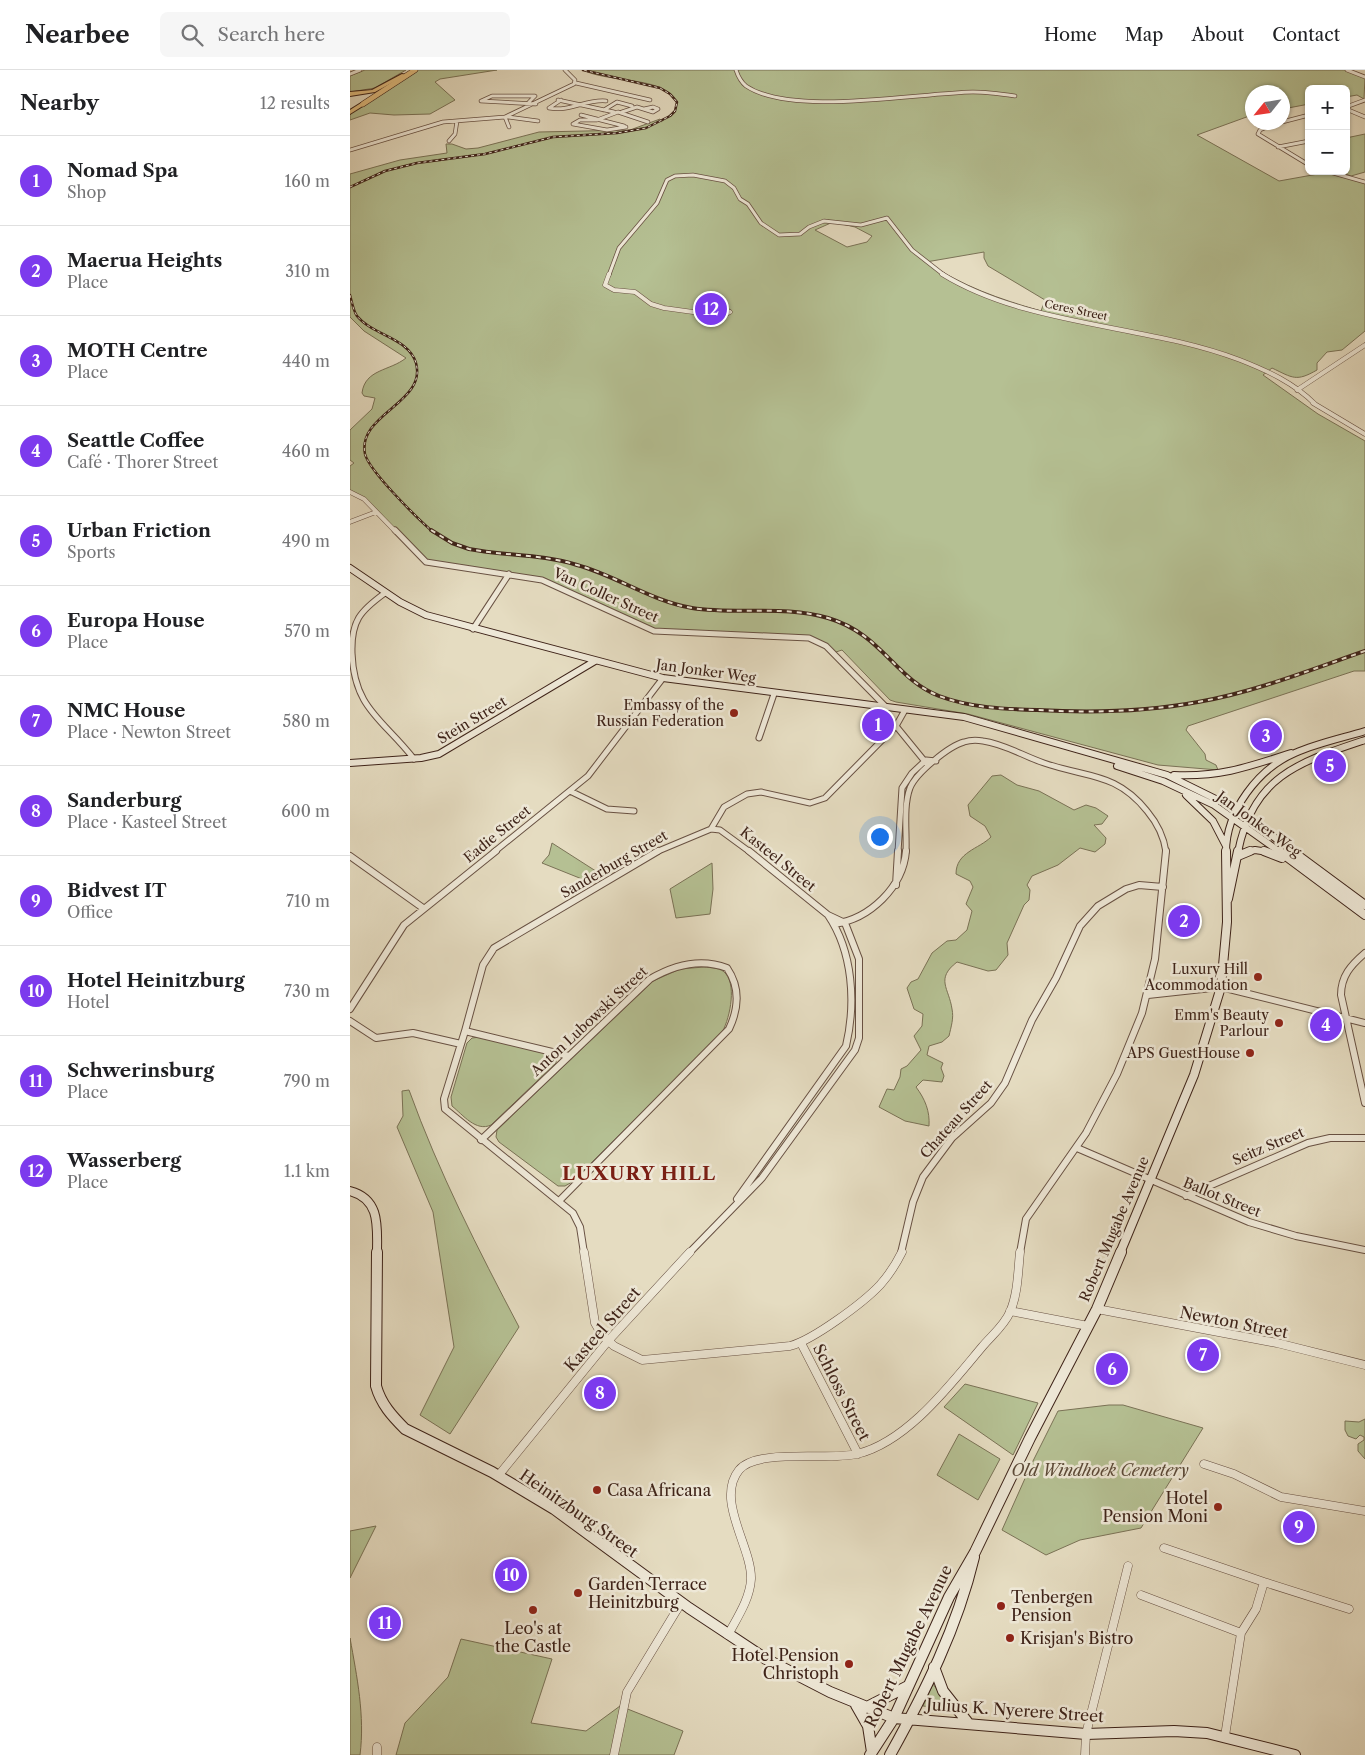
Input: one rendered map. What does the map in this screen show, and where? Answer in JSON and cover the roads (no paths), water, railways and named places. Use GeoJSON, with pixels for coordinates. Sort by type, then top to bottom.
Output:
{"type":"FeatureCollection","features":[{"type":"Feature","properties":{"kind":"highway"},"geometry":{"type":"LineString","coordinates":[[350,94],[373,91],[404,75]]}},
{"type":"Feature","properties":{"kind":"highway"},"geometry":{"type":"LineString","coordinates":[[350,99],[362,103]]}},
{"type":"Feature","properties":{"kind":"highway"},"geometry":{"type":"LineString","coordinates":[[350,111],[362,103]]}},
{"type":"Feature","properties":{"kind":"main road"},"geometry":{"type":"LineString","coordinates":[[362,103],[414,70]]}},
{"type":"Feature","properties":{"kind":"main road"},"geometry":{"type":"LineString","coordinates":[[362,103],[414,70]]}},
{"type":"Feature","properties":{"kind":"main road","name":"Jan Jonker Weg"},"geometry":{"type":"LineString","coordinates":[[350,568],[418,612],[595,662],[663,678],[774,694],[964,717],[1165,778],[1236,809],[1246,821],[1291,862],[1365,915]]}},
{"type":"Feature","properties":{"kind":"main road","name":"Stein Street"},"geometry":{"type":"LineString","coordinates":[[350,763],[414,759],[439,754],[595,662]]}},
{"type":"Feature","properties":{"kind":"main road","name":"Robert Mugabe Avenue"},"geometry":{"type":"LineString","coordinates":[[1228,901],[1226,846],[1232,817],[1253,784],[1266,772],[1294,753],[1365,731]]}},
{"type":"Feature","properties":{"kind":"main road","name":"Robert Mugabe Avenue"},"geometry":{"type":"LineString","coordinates":[[871,1753],[894,1718],[949,1597],[975,1552],[1030,1438],[1097,1309],[1194,1075],[1220,987],[1228,901],[1246,821],[1262,794],[1291,768],[1309,759],[1365,740]]}},
{"type":"Feature","properties":{"kind":"main road"},"geometry":{"type":"LineString","coordinates":[[1165,778],[1227,773],[1281,754],[1294,753]]}},
{"type":"Feature","properties":{"kind":"main road"},"geometry":{"type":"LineString","coordinates":[[1165,778],[1202,807],[1213,821],[1226,846]]}},
{"type":"Feature","properties":{"kind":"main road","name":"Jan Jonker Weg"},"geometry":{"type":"LineString","coordinates":[[1165,778],[1232,817],[1246,821],[1365,905]]}},
{"type":"Feature","properties":{"kind":"main road"},"geometry":{"type":"LineString","coordinates":[[1238,856],[1255,849],[1266,850],[1291,862]]}},
{"type":"Feature","properties":{"kind":"main road","name":"Heinitzburg Street"},"geometry":{"type":"LineString","coordinates":[[350,1191],[358,1193],[369,1200],[377,1220],[376,1377],[378,1395],[382,1403],[405,1429],[498,1476],[574,1523],[681,1603],[765,1658],[866,1708],[894,1718],[910,1719]]}},
{"type":"Feature","properties":{"kind":"main road","name":"Robert Mugabe Avenue"},"geometry":{"type":"LineString","coordinates":[[890,1755],[910,1719],[960,1605],[971,1573],[975,1552]]}},
{"type":"Feature","properties":{"kind":"main road"},"geometry":{"type":"LineString","coordinates":[[934,1667],[940,1688],[946,1698],[969,1724]]}},
{"type":"Feature","properties":{"kind":"main road"},"geometry":{"type":"LineString","coordinates":[[866,1708],[909,1685]]}},
{"type":"Feature","properties":{"kind":"main road"},"geometry":{"type":"LineString","coordinates":[[855,1703],[868,1726],[871,1753]]}},
{"type":"Feature","properties":{"kind":"main road","name":"Julius K. Nyerere Street"},"geometry":{"type":"LineString","coordinates":[[910,1719],[1086,1734],[1174,1731],[1225,1736],[1295,1755]]}},
{"type":"Feature","properties":{"kind":"street"},"geometry":{"type":"LineString","coordinates":[[351,73],[360,70]]}},
{"type":"Feature","properties":{"kind":"street"},"geometry":{"type":"LineString","coordinates":[[565,70],[576,83],[650,100]]}},
{"type":"Feature","properties":{"kind":"street"},"geometry":{"type":"LineString","coordinates":[[736,70],[739,80],[746,86],[785,98],[879,99],[972,92],[1015,96]]}},
{"type":"Feature","properties":{"kind":"street"},"geometry":{"type":"LineString","coordinates":[[1347,70],[1365,77]]}},
{"type":"Feature","properties":{"kind":"street"},"geometry":{"type":"LineString","coordinates":[[1356,73],[1364,70]]}},
{"type":"Feature","properties":{"kind":"street"},"geometry":{"type":"LineString","coordinates":[[507,117],[576,83]]}},
{"type":"Feature","properties":{"kind":"street"},"geometry":{"type":"LineString","coordinates":[[530,102],[535,96],[492,96],[481,101],[530,102],[536,104]]}},
{"type":"Feature","properties":{"kind":"street"},"geometry":{"type":"LineString","coordinates":[[548,98],[614,112],[622,112],[636,107],[644,109]]}},
{"type":"Feature","properties":{"kind":"street"},"geometry":{"type":"LineString","coordinates":[[561,100],[549,108],[566,111],[593,99],[606,101]]}},
{"type":"Feature","properties":{"kind":"street"},"geometry":{"type":"LineString","coordinates":[[1350,106],[1365,100]]}},
{"type":"Feature","properties":{"kind":"street"},"geometry":{"type":"LineString","coordinates":[[604,110],[616,102],[632,106]]}},
{"type":"Feature","properties":{"kind":"street"},"geometry":{"type":"LineString","coordinates":[[1350,110],[1365,117]]}},
{"type":"Feature","properties":{"kind":"street"},"geometry":{"type":"LineString","coordinates":[[581,115],[597,120],[606,123],[626,127],[622,129],[608,129],[573,124],[580,120],[597,120],[614,112]]}},
{"type":"Feature","properties":{"kind":"street"},"geometry":{"type":"LineString","coordinates":[[622,112],[648,122]]}},
{"type":"Feature","properties":{"kind":"street"},"geometry":{"type":"LineString","coordinates":[[1290,120],[1305,116]]}},
{"type":"Feature","properties":{"kind":"street"},"geometry":{"type":"LineString","coordinates":[[507,117],[509,127]]}},
{"type":"Feature","properties":{"kind":"street"},"geometry":{"type":"LineString","coordinates":[[350,150],[442,122],[507,117],[538,121]]}},
{"type":"Feature","properties":{"kind":"street"},"geometry":{"type":"LineString","coordinates":[[449,140],[455,134],[457,121]]}},
{"type":"Feature","properties":{"kind":"street"},"geometry":{"type":"LineString","coordinates":[[1260,130],[1258,134],[1305,163]]}},
{"type":"Feature","properties":{"kind":"street"},"geometry":{"type":"LineString","coordinates":[[1278,147],[1305,142]]}},
{"type":"Feature","properties":{"kind":"street","name":"Ceres Street"},"geometry":{"type":"LineString","coordinates":[[713,307],[730,312],[722,316],[664,308],[651,304],[635,292],[614,290],[605,285],[619,248],[657,203],[666,181],[670,178],[688,174],[725,181],[735,190],[740,199],[748,204],[761,223],[779,235],[800,234],[809,227],[824,221],[861,225],[885,217],[891,220],[894,229],[900,233],[911,249],[934,268],[990,297],[1040,312],[1191,342],[1266,371],[1288,382],[1297,391],[1309,397],[1315,404]]}},
{"type":"Feature","properties":{"kind":"street"},"geometry":{"type":"LineString","coordinates":[[1340,175],[1365,182]]}},
{"type":"Feature","properties":{"kind":"street"},"geometry":{"type":"LineString","coordinates":[[1297,391],[1365,345]]}},
{"type":"Feature","properties":{"kind":"street","name":"Ceres Street"},"geometry":{"type":"LineString","coordinates":[[1266,371],[1315,404],[1365,434]]}},
{"type":"Feature","properties":{"kind":"street"},"geometry":{"type":"LineString","coordinates":[[1288,382],[1305,386]]}},
{"type":"Feature","properties":{"kind":"street"},"geometry":{"type":"LineString","coordinates":[[1305,386],[1309,397]]}},
{"type":"Feature","properties":{"kind":"street","name":"Van Coller Street"},"geometry":{"type":"LineString","coordinates":[[350,492],[364,499],[426,562],[509,574],[556,584],[654,631],[790,636],[817,640],[826,646],[886,707]]}},
{"type":"Feature","properties":{"kind":"street"},"geometry":{"type":"LineString","coordinates":[[350,522],[376,512]]}},
{"type":"Feature","properties":{"kind":"street"},"geometry":{"type":"LineString","coordinates":[[473,629],[509,574]]}},
{"type":"Feature","properties":{"kind":"street"},"geometry":{"type":"LineString","coordinates":[[386,593],[366,606],[353,620],[351,640],[353,676],[357,688],[371,710],[414,759]]}},
{"type":"Feature","properties":{"kind":"street","name":"Eadie Street"},"geometry":{"type":"LineString","coordinates":[[350,1009],[396,934],[423,908],[595,769],[663,678]]}},
{"type":"Feature","properties":{"kind":"street"},"geometry":{"type":"LineString","coordinates":[[759,738],[774,694]]}},
{"type":"Feature","properties":{"kind":"street"},"geometry":{"type":"LineString","coordinates":[[711,829],[724,806],[752,793],[767,793],[804,802],[819,801],[829,795],[896,726],[906,710]]}},
{"type":"Feature","properties":{"kind":"street"},"geometry":{"type":"LineString","coordinates":[[896,726],[926,760],[928,768]]}},
{"type":"Feature","properties":{"kind":"street"},"geometry":{"type":"LineString","coordinates":[[728,1635],[744,1604],[751,1582],[748,1562],[733,1510],[733,1484],[738,1472],[752,1460],[766,1458],[840,1458],[858,1454],[898,1432],[917,1418],[964,1368],[1010,1311],[1026,1219],[1032,1208],[1077,1148],[1120,1065],[1148,995],[1160,922],[1166,850],[1160,832],[1148,813],[1132,795],[1118,784],[1043,763],[1012,750],[981,741],[961,743],[928,768],[914,782],[910,790],[904,870],[896,885],[879,902],[845,923],[834,924]]}},
{"type":"Feature","properties":{"kind":"street"},"geometry":{"type":"LineString","coordinates":[[896,885],[902,788],[912,773],[926,760],[936,761]]}},
{"type":"Feature","properties":{"kind":"street"},"geometry":{"type":"LineString","coordinates":[[570,791],[609,810],[634,811]]}},
{"type":"Feature","properties":{"kind":"street","name":"Kasteel Street"},"geometry":{"type":"LineString","coordinates":[[498,1476],[608,1341],[732,1206],[762,1178],[858,1043],[859,959],[845,923],[828,915],[734,839],[720,830],[711,829]]}},
{"type":"Feature","properties":{"kind":"street","name":"Sanderburg Street"},"geometry":{"type":"LineString","coordinates":[[461,1044],[483,965],[494,948],[664,847],[711,829]]}},
{"type":"Feature","properties":{"kind":"street"},"geometry":{"type":"LineString","coordinates":[[350,856],[423,908]]}},
{"type":"Feature","properties":{"kind":"street","name":"Chateau Street"},"geometry":{"type":"LineString","coordinates":[[608,1341],[632,1357],[642,1360],[721,1354],[801,1344],[870,1294],[895,1266],[904,1247],[913,1202],[923,1177],[952,1138],[991,1103],[1001,1090],[1032,1020],[1056,978],[1080,926],[1098,906],[1126,889],[1145,885],[1163,887]]}},
{"type":"Feature","properties":{"kind":"street","name":"Kasteel Street"},"geometry":{"type":"LineString","coordinates":[[732,1206],[848,1041],[850,967],[834,924],[828,915]]}},
{"type":"Feature","properties":{"kind":"street"},"geometry":{"type":"LineString","coordinates":[[1365,953],[1346,972],[1341,984],[1341,995],[1365,1104]]}},
{"type":"Feature","properties":{"kind":"street","name":"Anton Lubowski Street"},"geometry":{"type":"LineString","coordinates":[[480,1140],[650,979],[660,972],[673,968],[708,964],[723,966],[732,975],[735,982],[735,1018],[729,1029],[560,1200]]}},
{"type":"Feature","properties":{"kind":"street"},"geometry":{"type":"LineString","coordinates":[[1148,995],[1220,987],[1365,1023]]}},
{"type":"Feature","properties":{"kind":"street"},"geometry":{"type":"LineString","coordinates":[[350,1021],[376,1038],[414,1033],[461,1044],[444,1098],[444,1106],[447,1112],[480,1140],[560,1200],[573,1212],[580,1227],[595,1323],[600,1333],[608,1341]]}},
{"type":"Feature","properties":{"kind":"street"},"geometry":{"type":"LineString","coordinates":[[465,1031],[568,1056]]}},
{"type":"Feature","properties":{"kind":"street","name":"Seitz Street"},"geometry":{"type":"LineString","coordinates":[[1186,1196],[1308,1143],[1330,1138],[1365,1138]]}},
{"type":"Feature","properties":{"kind":"street","name":"Ballot Street"},"geometry":{"type":"LineString","coordinates":[[1077,1148],[1150,1182],[1274,1231],[1365,1250]]}},
{"type":"Feature","properties":{"kind":"street","name":"Newton Street"},"geometry":{"type":"LineString","coordinates":[[1097,1309],[1277,1344],[1365,1365]]}},
{"type":"Feature","properties":{"kind":"street"},"geometry":{"type":"LineString","coordinates":[[1010,1311],[1088,1326]]}},
{"type":"Feature","properties":{"kind":"street","name":"Schloss Street"},"geometry":{"type":"LineString","coordinates":[[801,1344],[858,1454]]}},
{"type":"Feature","properties":{"kind":"street"},"geometry":{"type":"LineString","coordinates":[[1204,1464],[1234,1474],[1281,1497],[1365,1511]]}},
{"type":"Feature","properties":{"kind":"street"},"geometry":{"type":"LineString","coordinates":[[1164,1548],[1348,1609]]}},
{"type":"Feature","properties":{"kind":"street"},"geometry":{"type":"LineString","coordinates":[[1085,1755],[1086,1734],[1128,1566]]}},
{"type":"Feature","properties":{"kind":"street"},"geometry":{"type":"LineString","coordinates":[[1225,1736],[1240,1633],[1259,1608],[1264,1582]]}},
{"type":"Feature","properties":{"kind":"street"},"geometry":{"type":"LineString","coordinates":[[1142,1595],[1240,1633]]}},
{"type":"Feature","properties":{"kind":"street"},"geometry":{"type":"LineString","coordinates":[[614,1755],[627,1692],[681,1603]]}},
{"type":"Feature","properties":{"kind":"railway"},"geometry":{"type":"LineString","coordinates":[[350,187],[385,171],[417,163],[485,154],[553,137],[617,133],[646,128],[670,116],[675,111],[677,102],[670,94],[660,88],[583,70]]}},
{"type":"Feature","properties":{"kind":"railway"},"geometry":{"type":"LineString","coordinates":[[350,295],[357,316],[372,328],[406,348],[416,363],[417,377],[412,388],[371,429],[365,440],[365,454],[368,462],[384,483],[433,532]]}},
{"type":"Feature","properties":{"kind":"railway"},"geometry":{"type":"LineString","coordinates":[[431,530],[452,543],[469,549],[564,561],[606,575],[677,605],[709,610],[795,612],[828,618],[862,634],[910,678],[924,688],[951,700],[988,707],[1098,711],[1138,710],[1178,705],[1219,698],[1261,686],[1365,651]]}},
{"type":"Feature","properties":{"kind":"place","name":"Wasserberg"},"geometry":{"type":"Point","coordinates":[711,309]}},
{"type":"Feature","properties":{"kind":"place","name":"Embassy of the Russian Federation"},"geometry":{"type":"Point","coordinates":[734,713]}},
{"type":"Feature","properties":{"kind":"place","name":"Nomad Spa"},"geometry":{"type":"Point","coordinates":[878,725]}},
{"type":"Feature","properties":{"kind":"place","name":"MOTH Centre"},"geometry":{"type":"Point","coordinates":[1266,736]}},
{"type":"Feature","properties":{"kind":"place","name":"Urban Friction"},"geometry":{"type":"Point","coordinates":[1330,766]}},
{"type":"Feature","properties":{"kind":"place","name":"Maerua Heights"},"geometry":{"type":"Point","coordinates":[1184,921]}},
{"type":"Feature","properties":{"kind":"place","name":"Luxury Hill Acommodation"},"geometry":{"type":"Point","coordinates":[1258,977]}},
{"type":"Feature","properties":{"kind":"place","name":"Emm's Beauty Parlour"},"geometry":{"type":"Point","coordinates":[1279,1023]}},
{"type":"Feature","properties":{"kind":"place","name":"Seattle Coffee"},"geometry":{"type":"Point","coordinates":[1326,1025]}},
{"type":"Feature","properties":{"kind":"place","name":"APS GuestHouse"},"geometry":{"type":"Point","coordinates":[1250,1053]}},
{"type":"Feature","properties":{"kind":"place","name":"NMC House"},"geometry":{"type":"Point","coordinates":[1203,1355]}},
{"type":"Feature","properties":{"kind":"place","name":"Europa House"},"geometry":{"type":"Point","coordinates":[1112,1369]}},
{"type":"Feature","properties":{"kind":"place","name":"Sanderburg"},"geometry":{"type":"Point","coordinates":[600,1393]}},
{"type":"Feature","properties":{"kind":"place","name":"Casa Africana"},"geometry":{"type":"Point","coordinates":[597,1490]}},
{"type":"Feature","properties":{"kind":"place","name":"Hotel Pension Moni"},"geometry":{"type":"Point","coordinates":[1218,1507]}},
{"type":"Feature","properties":{"kind":"place","name":"Bidvest IT"},"geometry":{"type":"Point","coordinates":[1299,1527]}},
{"type":"Feature","properties":{"kind":"place","name":"Hotel Heinitzburg"},"geometry":{"type":"Point","coordinates":[511,1575]}},
{"type":"Feature","properties":{"kind":"place","name":"Garden Terrace Heinitzburg"},"geometry":{"type":"Point","coordinates":[578,1593]}},
{"type":"Feature","properties":{"kind":"place","name":"Tenbergen Pension"},"geometry":{"type":"Point","coordinates":[1001,1606]}},
{"type":"Feature","properties":{"kind":"place","name":"Leo's at the Castle"},"geometry":{"type":"Point","coordinates":[533,1610]}},
{"type":"Feature","properties":{"kind":"place","name":"Schwerinsburg"},"geometry":{"type":"Point","coordinates":[385,1623]}},
{"type":"Feature","properties":{"kind":"place","name":"Krisjan's Bistro"},"geometry":{"type":"Point","coordinates":[1010,1638]}},
{"type":"Feature","properties":{"kind":"place","name":"Hotel Pension Christoph"},"geometry":{"type":"Point","coordinates":[849,1664]}},
{"type":"Feature","properties":{"kind":"district","name":"LUXURY HILL"},"geometry":{"type":"Point","coordinates":[639,1173]}},
{"type":"Feature","properties":{"kind":"park label","name":"Old Windhoek Cemetery"},"geometry":{"type":"Point","coordinates":[1100,1470]}}]}
